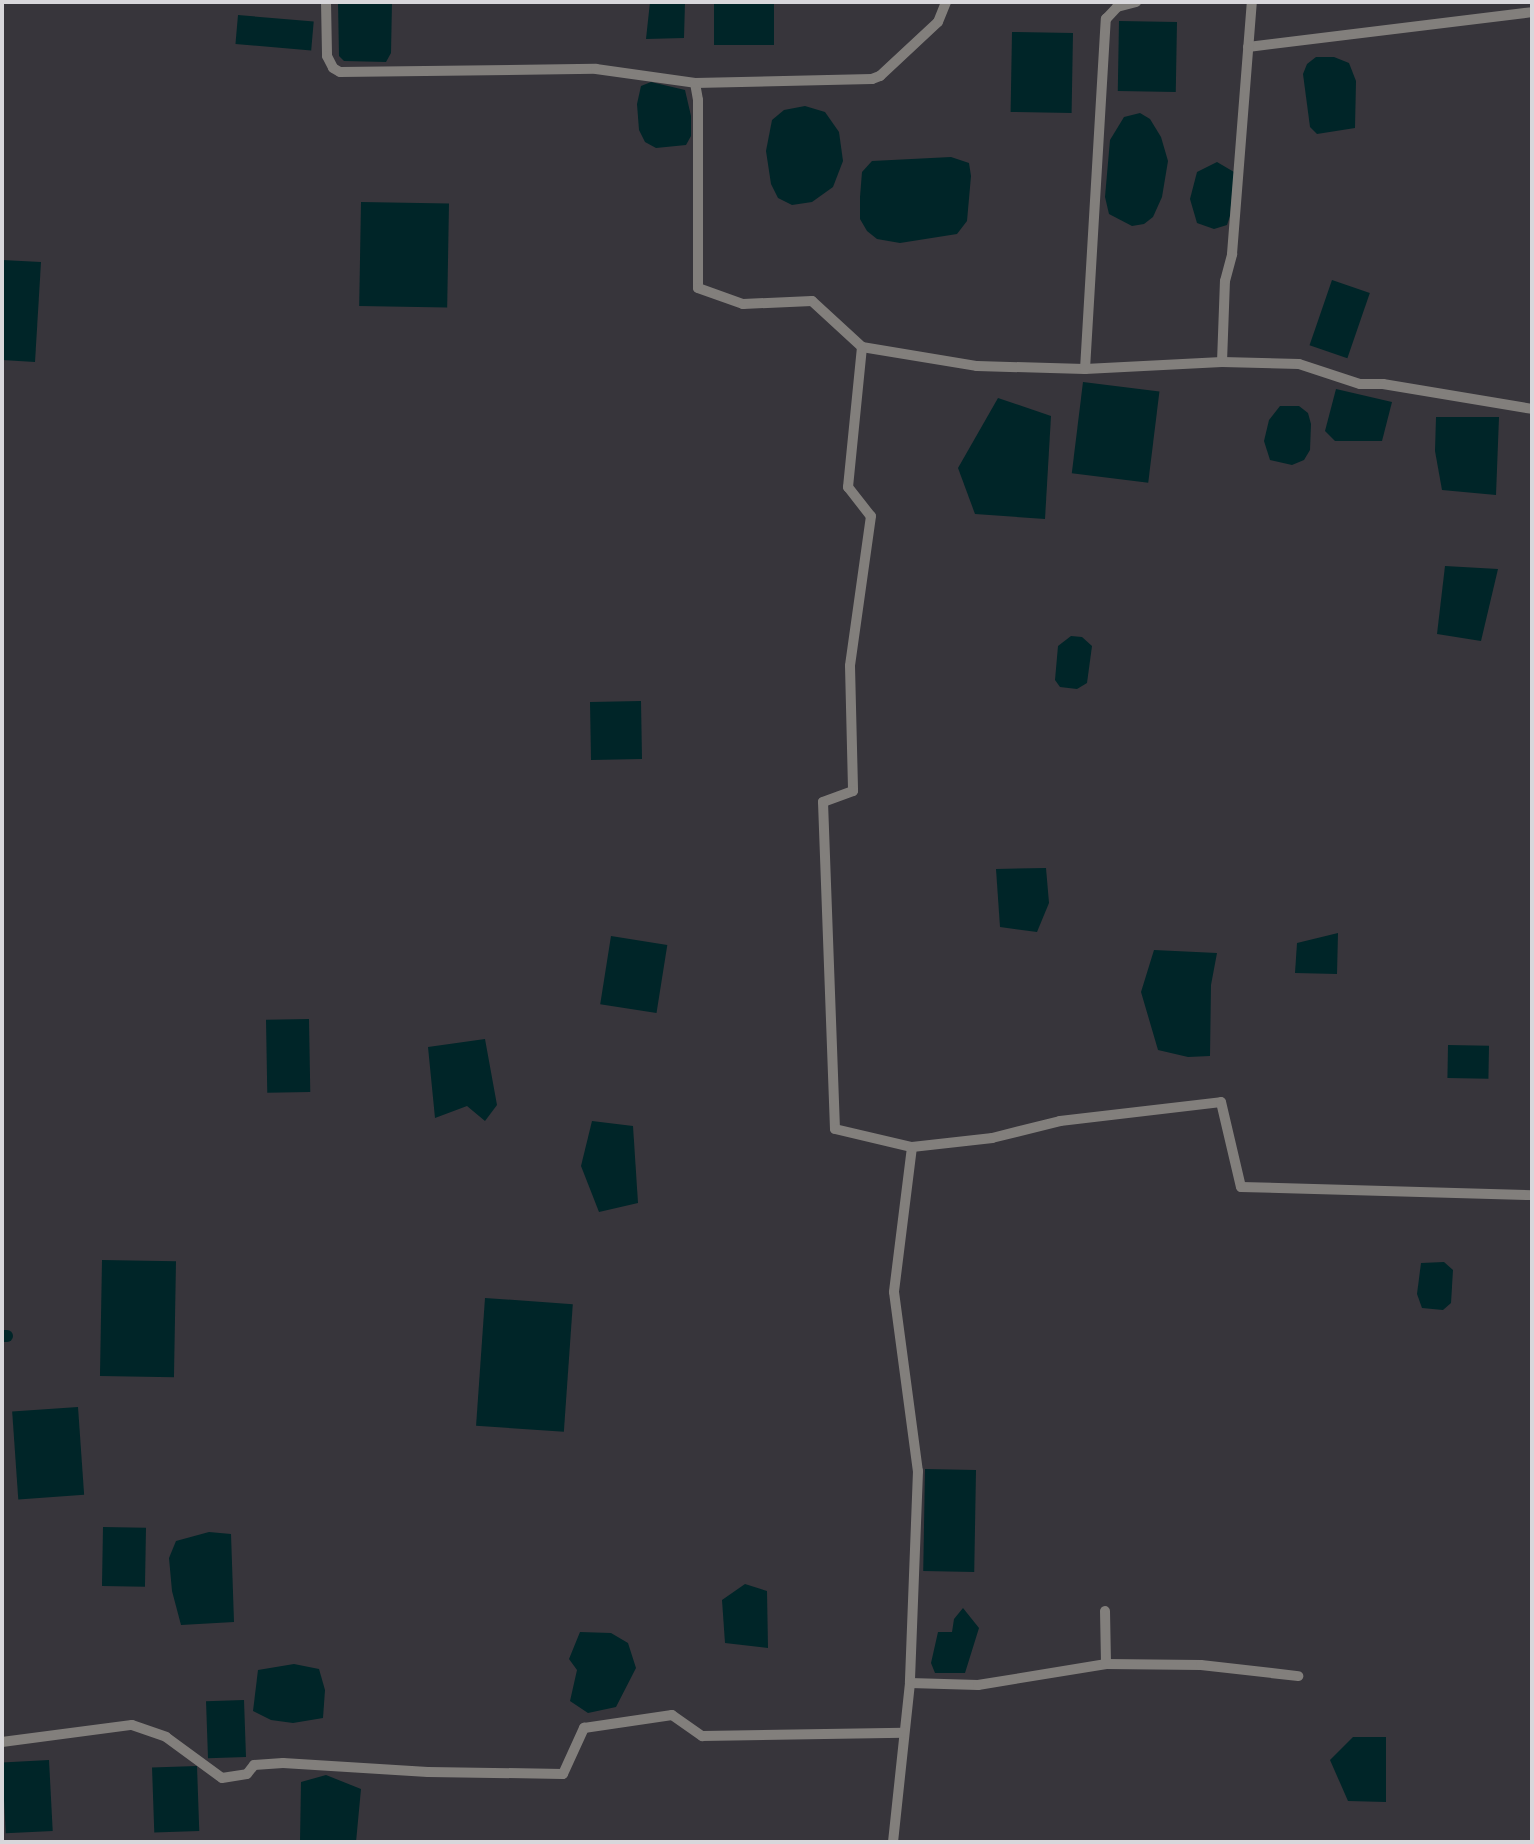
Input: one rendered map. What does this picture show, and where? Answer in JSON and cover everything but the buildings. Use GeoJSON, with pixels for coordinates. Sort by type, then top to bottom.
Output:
{"type":"FeatureCollection","features":[{"type":"Feature","properties":{"kind":"street"},"geometry":{"type":"LineString","coordinates":[[326,2],[327,56],[333,68],[340,72],[596,69],[695,83],[872,79],[880,76],[938,22],[946,2]]}},
{"type":"Feature","properties":{"kind":"street"},"geometry":{"type":"LineString","coordinates":[[1085,369],[1106,19],[1112,9],[1136,2]]}},
{"type":"Feature","properties":{"kind":"street"},"geometry":{"type":"LineString","coordinates":[[1222,362],[1225,281],[1232,254],[1252,2]]}},
{"type":"Feature","properties":{"kind":"street"},"geometry":{"type":"LineString","coordinates":[[1248,47],[1532,12]]}},
{"type":"Feature","properties":{"kind":"street"},"geometry":{"type":"LineString","coordinates":[[695,83],[698,100],[698,288],[743,304],[812,301],[862,347],[977,366],[1085,369],[1222,362],[1299,364],[1360,384],[1383,384],[1532,409]]}},
{"type":"Feature","properties":{"kind":"street"},"geometry":{"type":"LineString","coordinates":[[862,347],[848,487],[871,516],[850,666],[853,791],[823,802],[835,1129],[912,1147],[992,1138],[1060,1121],[1221,1102],[1241,1187],[1532,1195]]}},
{"type":"Feature","properties":{"kind":"street"},"geometry":{"type":"LineString","coordinates":[[893,1842],[910,1683],[918,1471],[894,1292],[912,1147]]}},
{"type":"Feature","properties":{"kind":"street"},"geometry":{"type":"LineString","coordinates":[[1105,1611],[1106,1664]]}},
{"type":"Feature","properties":{"kind":"street"},"geometry":{"type":"LineString","coordinates":[[910,1683],[978,1685],[1106,1664],[1201,1665],[1298,1676]]}},
{"type":"Feature","properties":{"kind":"street"},"geometry":{"type":"LineString","coordinates":[[2,1742],[132,1725],[166,1737],[222,1778],[247,1774],[254,1765],[283,1763],[428,1772],[563,1774],[584,1728],[672,1715],[702,1736],[904,1733]]}},
{"type":"Feature","properties":{"kind":"water"},"geometry":{"type":"Polygon","coordinates":[[[338,2],[392,2],[391,53],[386,62],[344,61],[339,56],[338,2]]]}},
{"type":"Feature","properties":{"kind":"water"},"geometry":{"type":"Polygon","coordinates":[[[650,2],[685,2],[684,38],[646,39],[650,2]]]}},
{"type":"Feature","properties":{"kind":"water"},"geometry":{"type":"Polygon","coordinates":[[[714,2],[774,2],[774,45],[714,45],[714,2]]]}},
{"type":"Feature","properties":{"kind":"water"},"geometry":{"type":"Polygon","coordinates":[[[238,15],[314,22],[311,51],[235,44],[238,15]]]}},
{"type":"Feature","properties":{"kind":"water"},"geometry":{"type":"Polygon","coordinates":[[[1119,21],[1177,22],[1176,92],[1118,91],[1119,21]]]}},
{"type":"Feature","properties":{"kind":"water"},"geometry":{"type":"Polygon","coordinates":[[[1012,32],[1073,33],[1072,113],[1011,112],[1012,32]]]}},
{"type":"Feature","properties":{"kind":"water"},"geometry":{"type":"Polygon","coordinates":[[[1316,57],[1334,57],[1349,63],[1356,81],[1355,128],[1317,134],[1310,127],[1303,74],[1307,64],[1316,57]]]}},
{"type":"Feature","properties":{"kind":"water"},"geometry":{"type":"Polygon","coordinates":[[[651,82],[685,90],[691,116],[691,136],[686,145],[656,148],[645,142],[639,130],[637,104],[641,86],[651,82]]]}},
{"type":"Feature","properties":{"kind":"water"},"geometry":{"type":"Polygon","coordinates":[[[805,106],[825,112],[839,132],[843,161],[833,187],[812,202],[792,205],[778,198],[771,184],[766,151],[772,120],[784,110],[805,106]]]}},
{"type":"Feature","properties":{"kind":"water"},"geometry":{"type":"Polygon","coordinates":[[[1140,113],[1150,119],[1161,137],[1168,161],[1162,197],[1153,217],[1144,224],[1132,226],[1109,214],[1105,197],[1110,140],[1124,117],[1140,113]]]}},
{"type":"Feature","properties":{"kind":"water"},"geometry":{"type":"Polygon","coordinates":[[[951,157],[969,163],[971,176],[967,221],[957,234],[900,243],[877,239],[867,231],[860,219],[860,197],[862,172],[872,161],[951,157]]]}},
{"type":"Feature","properties":{"kind":"water"},"geometry":{"type":"Polygon","coordinates":[[[1217,162],[1234,172],[1227,225],[1214,229],[1197,223],[1190,199],[1197,172],[1217,162]]]}},
{"type":"Feature","properties":{"kind":"water"},"geometry":{"type":"Polygon","coordinates":[[[361,202],[449,204],[447,308],[359,306],[361,202]]]}},
{"type":"Feature","properties":{"kind":"water"},"geometry":{"type":"Polygon","coordinates":[[[2,260],[41,262],[35,362],[2,360],[2,260]]]}},
{"type":"Feature","properties":{"kind":"water"},"geometry":{"type":"Polygon","coordinates":[[[1332,280],[1370,293],[1347,358],[1310,345],[1332,280]]]}},
{"type":"Feature","properties":{"kind":"water"},"geometry":{"type":"Polygon","coordinates":[[[1083,382],[1159,391],[1148,483],[1072,473],[1083,382]]]}},
{"type":"Feature","properties":{"kind":"water"},"geometry":{"type":"Polygon","coordinates":[[[1336,389],[1392,402],[1382,441],[1335,441],[1325,431],[1336,389]]]}},
{"type":"Feature","properties":{"kind":"water"},"geometry":{"type":"Polygon","coordinates":[[[998,398],[1051,416],[1045,519],[975,514],[958,468],[998,398]]]}},
{"type":"Feature","properties":{"kind":"water"},"geometry":{"type":"Polygon","coordinates":[[[1280,406],[1299,406],[1308,413],[1311,424],[1310,450],[1304,460],[1292,465],[1270,460],[1264,441],[1269,420],[1280,406]]]}},
{"type":"Feature","properties":{"kind":"water"},"geometry":{"type":"Polygon","coordinates":[[[1436,417],[1499,417],[1496,495],[1442,490],[1435,451],[1436,417]]]}},
{"type":"Feature","properties":{"kind":"water"},"geometry":{"type":"Polygon","coordinates":[[[1445,566],[1498,569],[1481,641],[1437,634],[1445,566]]]}},
{"type":"Feature","properties":{"kind":"water"},"geometry":{"type":"Polygon","coordinates":[[[1071,636],[1082,637],[1092,646],[1087,683],[1077,689],[1060,687],[1055,680],[1058,646],[1071,636]]]}},
{"type":"Feature","properties":{"kind":"water"},"geometry":{"type":"Polygon","coordinates":[[[641,701],[642,759],[591,760],[590,702],[641,701]]]}},
{"type":"Feature","properties":{"kind":"water"},"geometry":{"type":"Polygon","coordinates":[[[1046,868],[1049,903],[1037,932],[1000,927],[996,869],[1046,868]]]}},
{"type":"Feature","properties":{"kind":"water"},"geometry":{"type":"Polygon","coordinates":[[[1338,933],[1337,974],[1295,973],[1297,943],[1338,933]]]}},
{"type":"Feature","properties":{"kind":"water"},"geometry":{"type":"Polygon","coordinates":[[[611,936],[667,945],[657,1013],[600,1004],[611,936]]]}},
{"type":"Feature","properties":{"kind":"water"},"geometry":{"type":"Polygon","coordinates":[[[1154,950],[1217,953],[1211,985],[1210,1056],[1188,1057],[1158,1050],[1141,992],[1154,950]]]}},
{"type":"Feature","properties":{"kind":"water"},"geometry":{"type":"Polygon","coordinates":[[[309,1019],[310,1092],[267,1093],[266,1020],[309,1019]]]}},
{"type":"Feature","properties":{"kind":"water"},"geometry":{"type":"Polygon","coordinates":[[[485,1039],[497,1105],[485,1121],[467,1106],[435,1118],[428,1047],[485,1039]]]}},
{"type":"Feature","properties":{"kind":"water"},"geometry":{"type":"Polygon","coordinates":[[[1448,1045],[1489,1046],[1488,1079],[1447,1078],[1448,1045]]]}},
{"type":"Feature","properties":{"kind":"water"},"geometry":{"type":"Polygon","coordinates":[[[592,1121],[633,1126],[638,1203],[599,1212],[581,1166],[592,1121]]]}},
{"type":"Feature","properties":{"kind":"water"},"geometry":{"type":"Polygon","coordinates":[[[102,1260],[176,1261],[174,1377],[100,1376],[102,1260]]]}},
{"type":"Feature","properties":{"kind":"water"},"geometry":{"type":"Polygon","coordinates":[[[1444,1262],[1453,1270],[1451,1303],[1443,1310],[1422,1308],[1417,1294],[1421,1263],[1444,1262]]]}},
{"type":"Feature","properties":{"kind":"water"},"geometry":{"type":"Polygon","coordinates":[[[485,1298],[573,1304],[564,1432],[476,1426],[485,1298]]]}},
{"type":"Feature","properties":{"kind":"water"},"geometry":{"type":"Polygon","coordinates":[[[78,1407],[84,1495],[18,1499],[12,1412],[78,1407]]]}},
{"type":"Feature","properties":{"kind":"water"},"geometry":{"type":"Polygon","coordinates":[[[925,1469],[976,1470],[974,1572],[923,1571],[925,1469]]]}},
{"type":"Feature","properties":{"kind":"water"},"geometry":{"type":"Polygon","coordinates":[[[103,1527],[146,1528],[145,1587],[102,1586],[103,1527]]]}},
{"type":"Feature","properties":{"kind":"water"},"geometry":{"type":"Polygon","coordinates":[[[209,1532],[231,1534],[234,1622],[181,1625],[172,1591],[169,1558],[176,1541],[209,1532]]]}},
{"type":"Feature","properties":{"kind":"water"},"geometry":{"type":"Polygon","coordinates":[[[745,1584],[767,1591],[768,1648],[725,1643],[722,1600],[745,1584]]]}},
{"type":"Feature","properties":{"kind":"water"},"geometry":{"type":"Polygon","coordinates":[[[963,1608],[979,1628],[965,1673],[935,1673],[931,1663],[938,1632],[952,1632],[954,1619],[963,1608]]]}},
{"type":"Feature","properties":{"kind":"water"},"geometry":{"type":"Polygon","coordinates":[[[580,1632],[611,1633],[628,1643],[636,1668],[616,1707],[588,1713],[570,1701],[577,1670],[569,1659],[580,1632]]]}},
{"type":"Feature","properties":{"kind":"water"},"geometry":{"type":"Polygon","coordinates":[[[294,1664],[319,1669],[325,1690],[323,1718],[293,1723],[271,1720],[253,1711],[258,1670],[294,1664]]]}},
{"type":"Feature","properties":{"kind":"water"},"geometry":{"type":"Polygon","coordinates":[[[244,1700],[246,1757],[208,1758],[206,1701],[244,1700]]]}},
{"type":"Feature","properties":{"kind":"water"},"geometry":{"type":"Polygon","coordinates":[[[1353,1737],[1386,1737],[1386,1802],[1348,1801],[1330,1760],[1353,1737]]]}},
{"type":"Feature","properties":{"kind":"water"},"geometry":{"type":"Polygon","coordinates":[[[49,1760],[53,1831],[6,1833],[2,1762],[49,1760]]]}},
{"type":"Feature","properties":{"kind":"water"},"geometry":{"type":"Polygon","coordinates":[[[197,1766],[199,1831],[154,1833],[152,1768],[197,1766]]]}},
{"type":"Feature","properties":{"kind":"water"},"geometry":{"type":"Polygon","coordinates":[[[326,1775],[361,1789],[356,1842],[300,1842],[301,1782],[326,1775]]]}},
{"type":"Feature","properties":{"kind":"waterway"},"geometry":{"type":"LineString","coordinates":[[2,1336],[7,1336]]}}]}
